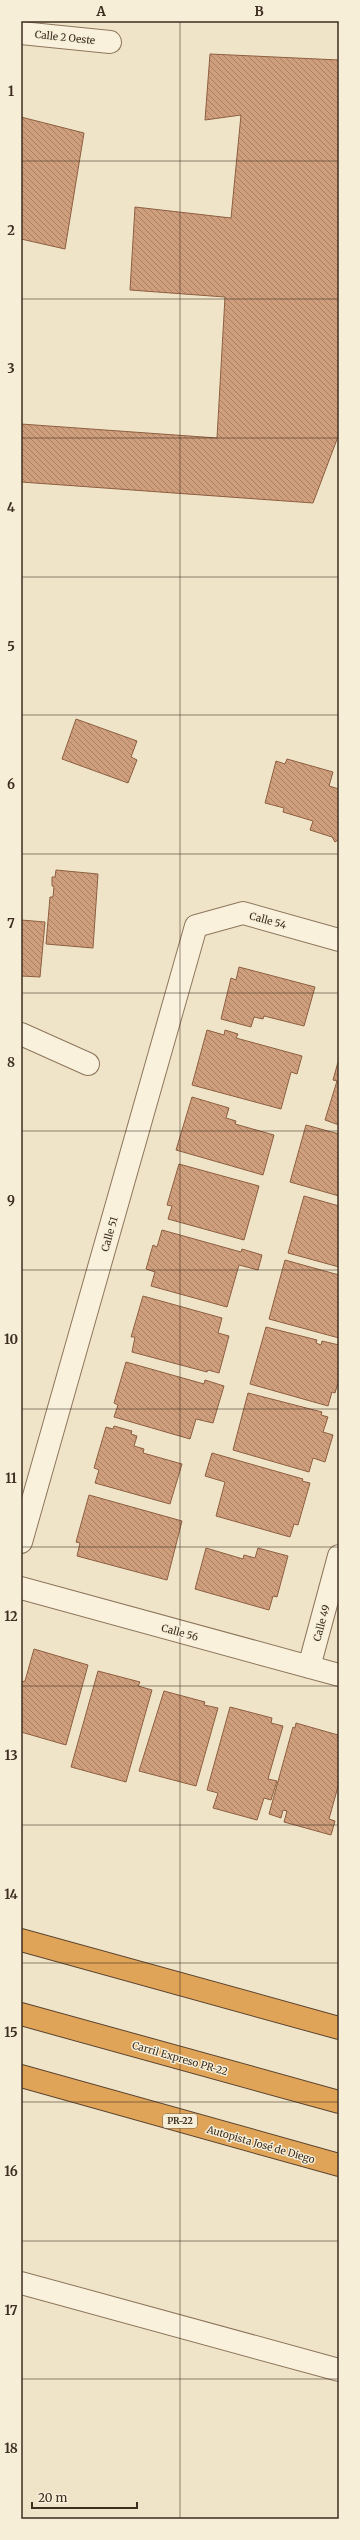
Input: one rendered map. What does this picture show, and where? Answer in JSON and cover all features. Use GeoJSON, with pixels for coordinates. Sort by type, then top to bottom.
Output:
{"type":"FeatureCollection","features":[{"type":"Feature","properties":{"kind":"highway"},"geometry":{"type":"LineString","coordinates":[[21,1940],[339,2028]]}},
{"type":"Feature","properties":{"kind":"highway","name":"Carril Expreso PR-22"},"geometry":{"type":"LineString","coordinates":[[21,2014],[339,2102]]}},
{"type":"Feature","properties":{"kind":"highway","name":"Autopista José de Diego"},"geometry":{"type":"LineString","coordinates":[[21,2076],[339,2165]]}},
{"type":"Feature","properties":{"kind":"street","name":"Calle 2 Oeste"},"geometry":{"type":"LineString","coordinates":[[21,32],[110,42]]}},
{"type":"Feature","properties":{"kind":"street","name":"Calle 54"},"geometry":{"type":"LineString","coordinates":[[196,926],[243,913],[339,940]]}},
{"type":"Feature","properties":{"kind":"street","name":"Calle 51"},"geometry":{"type":"LineString","coordinates":[[21,1542],[196,926]]}},
{"type":"Feature","properties":{"kind":"street"},"geometry":{"type":"LineString","coordinates":[[21,1034],[88,1064]]}},
{"type":"Feature","properties":{"kind":"street","name":"Calle 49"},"geometry":{"type":"LineString","coordinates":[[309,1667],[339,1556]]}},
{"type":"Feature","properties":{"kind":"street","name":"Calle 56"},"geometry":{"type":"LineString","coordinates":[[21,1588],[339,1675]]}},
{"type":"Feature","properties":{"kind":"street"},"geometry":{"type":"LineString","coordinates":[[21,2282],[339,2370]]}},
{"type":"Feature","properties":{"kind":"building"},"geometry":{"type":"Polygon","coordinates":[[[210,54],[339,60],[339,434],[313,503],[21,482],[21,424],[217,438],[225,297],[130,290],[135,207],[231,218],[241,115],[205,120],[210,54]]]}},
{"type":"Feature","properties":{"kind":"building"},"geometry":{"type":"Polygon","coordinates":[[[21,117],[84,133],[65,249],[21,239],[21,117]]]}},
{"type":"Feature","properties":{"kind":"building"},"geometry":{"type":"Polygon","coordinates":[[[76,719],[137,741],[131,757],[137,760],[128,783],[62,759],[76,719]]]}},
{"type":"Feature","properties":{"kind":"building"},"geometry":{"type":"Polygon","coordinates":[[[287,759],[333,772],[329,786],[339,789],[339,839],[335,842],[332,837],[310,830],[313,821],[283,812],[284,808],[265,803],[276,761],[285,764],[287,759]]]}},
{"type":"Feature","properties":{"kind":"building"},"geometry":{"type":"Polygon","coordinates":[[[56,870],[98,874],[93,948],[46,944],[50,897],[53,897],[54,886],[52,886],[52,877],[55,877],[56,870]]]}},
{"type":"Feature","properties":{"kind":"building"},"geometry":{"type":"Polygon","coordinates":[[[21,920],[45,922],[40,977],[21,976],[21,920]]]}},
{"type":"Feature","properties":{"kind":"building"},"geometry":{"type":"Polygon","coordinates":[[[239,967],[315,987],[304,1026],[264,1016],[263,1019],[254,1017],[251,1027],[221,1019],[231,978],[236,980],[239,967]]]}},
{"type":"Feature","properties":{"kind":"building"},"geometry":{"type":"Polygon","coordinates":[[[207,1030],[224,1035],[225,1030],[238,1034],[236,1038],[302,1056],[297,1074],[291,1072],[281,1109],[192,1085],[207,1030]]]}},
{"type":"Feature","properties":{"kind":"building"},"geometry":{"type":"Polygon","coordinates":[[[338,1062],[339,1125],[325,1120],[337,1081],[333,1080],[338,1062]]]}},
{"type":"Feature","properties":{"kind":"building"},"geometry":{"type":"Polygon","coordinates":[[[192,1097],[229,1108],[226,1118],[236,1121],[235,1124],[274,1135],[263,1175],[176,1150],[192,1097]]]}},
{"type":"Feature","properties":{"kind":"building"},"geometry":{"type":"Polygon","coordinates":[[[306,1125],[339,1134],[339,1196],[290,1182],[306,1125]]]}},
{"type":"Feature","properties":{"kind":"building"},"geometry":{"type":"Polygon","coordinates":[[[179,1164],[259,1186],[244,1240],[168,1219],[172,1206],[167,1205],[179,1164]]]}},
{"type":"Feature","properties":{"kind":"building"},"geometry":{"type":"Polygon","coordinates":[[[304,1196],[339,1206],[339,1267],[288,1253],[304,1196]]]}},
{"type":"Feature","properties":{"kind":"building"},"geometry":{"type":"Polygon","coordinates":[[[162,1230],[241,1252],[242,1249],[262,1255],[258,1270],[239,1265],[227,1307],[151,1286],[155,1272],[146,1269],[153,1245],[157,1247],[162,1230]]]}},
{"type":"Feature","properties":{"kind":"building"},"geometry":{"type":"Polygon","coordinates":[[[285,1260],[339,1275],[339,1338],[269,1319],[285,1260]]]}},
{"type":"Feature","properties":{"kind":"building"},"geometry":{"type":"Polygon","coordinates":[[[143,1296],[222,1318],[218,1333],[229,1336],[219,1373],[208,1370],[207,1372],[132,1352],[135,1337],[131,1337],[143,1296]]]}},
{"type":"Feature","properties":{"kind":"building"},"geometry":{"type":"Polygon","coordinates":[[[266,1327],[317,1340],[316,1343],[321,1345],[322,1341],[339,1345],[339,1379],[335,1393],[332,1392],[328,1406],[250,1384],[266,1327]]]}},
{"type":"Feature","properties":{"kind":"building"},"geometry":{"type":"Polygon","coordinates":[[[126,1362],[204,1384],[205,1380],[224,1386],[213,1423],[196,1419],[190,1439],[114,1417],[118,1405],[114,1403],[126,1362]]]}},
{"type":"Feature","properties":{"kind":"building"},"geometry":{"type":"Polygon","coordinates":[[[248,1393],[322,1412],[321,1415],[328,1417],[323,1432],[333,1435],[325,1462],[313,1458],[309,1472],[233,1450],[248,1393]]]}},
{"type":"Feature","properties":{"kind":"building"},"geometry":{"type":"Polygon","coordinates":[[[114,1426],[132,1431],[131,1434],[137,1436],[134,1446],[144,1449],[143,1453],[182,1464],[170,1504],[95,1483],[99,1470],[94,1468],[106,1427],[113,1429],[114,1426]]]}},
{"type":"Feature","properties":{"kind":"building"},"geometry":{"type":"Polygon","coordinates":[[[212,1453],[303,1479],[302,1481],[310,1483],[298,1525],[294,1524],[290,1537],[216,1516],[225,1482],[205,1476],[212,1453]]]}},
{"type":"Feature","properties":{"kind":"building"},"geometry":{"type":"Polygon","coordinates":[[[89,1495],[182,1521],[167,1580],[77,1556],[80,1543],[76,1542],[89,1495]]]}},
{"type":"Feature","properties":{"kind":"building"},"geometry":{"type":"Polygon","coordinates":[[[206,1548],[243,1559],[244,1555],[255,1558],[258,1548],[288,1556],[277,1597],[273,1596],[269,1610],[195,1589],[206,1548]]]}},
{"type":"Feature","properties":{"kind":"building"},"geometry":{"type":"Polygon","coordinates":[[[34,1649],[88,1665],[66,1745],[21,1732],[21,1682],[25,1681],[34,1649]]]}},
{"type":"Feature","properties":{"kind":"building"},"geometry":{"type":"Polygon","coordinates":[[[98,1671],[140,1682],[138,1686],[152,1690],[126,1782],[71,1767],[98,1671]]]}},
{"type":"Feature","properties":{"kind":"building"},"geometry":{"type":"Polygon","coordinates":[[[164,1691],[205,1702],[204,1705],[218,1708],[196,1786],[139,1771],[164,1691]]]}},
{"type":"Feature","properties":{"kind":"building"},"geometry":{"type":"Polygon","coordinates":[[[230,1707],[272,1718],[271,1723],[283,1726],[268,1779],[277,1781],[271,1800],[264,1798],[257,1820],[213,1808],[218,1793],[207,1790],[230,1707]]]}},
{"type":"Feature","properties":{"kind":"building"},"geometry":{"type":"Polygon","coordinates":[[[296,1723],[338,1735],[339,1783],[329,1819],[335,1821],[331,1835],[284,1822],[287,1811],[283,1810],[281,1818],[269,1814],[293,1727],[295,1728],[296,1723]]]}}]}
